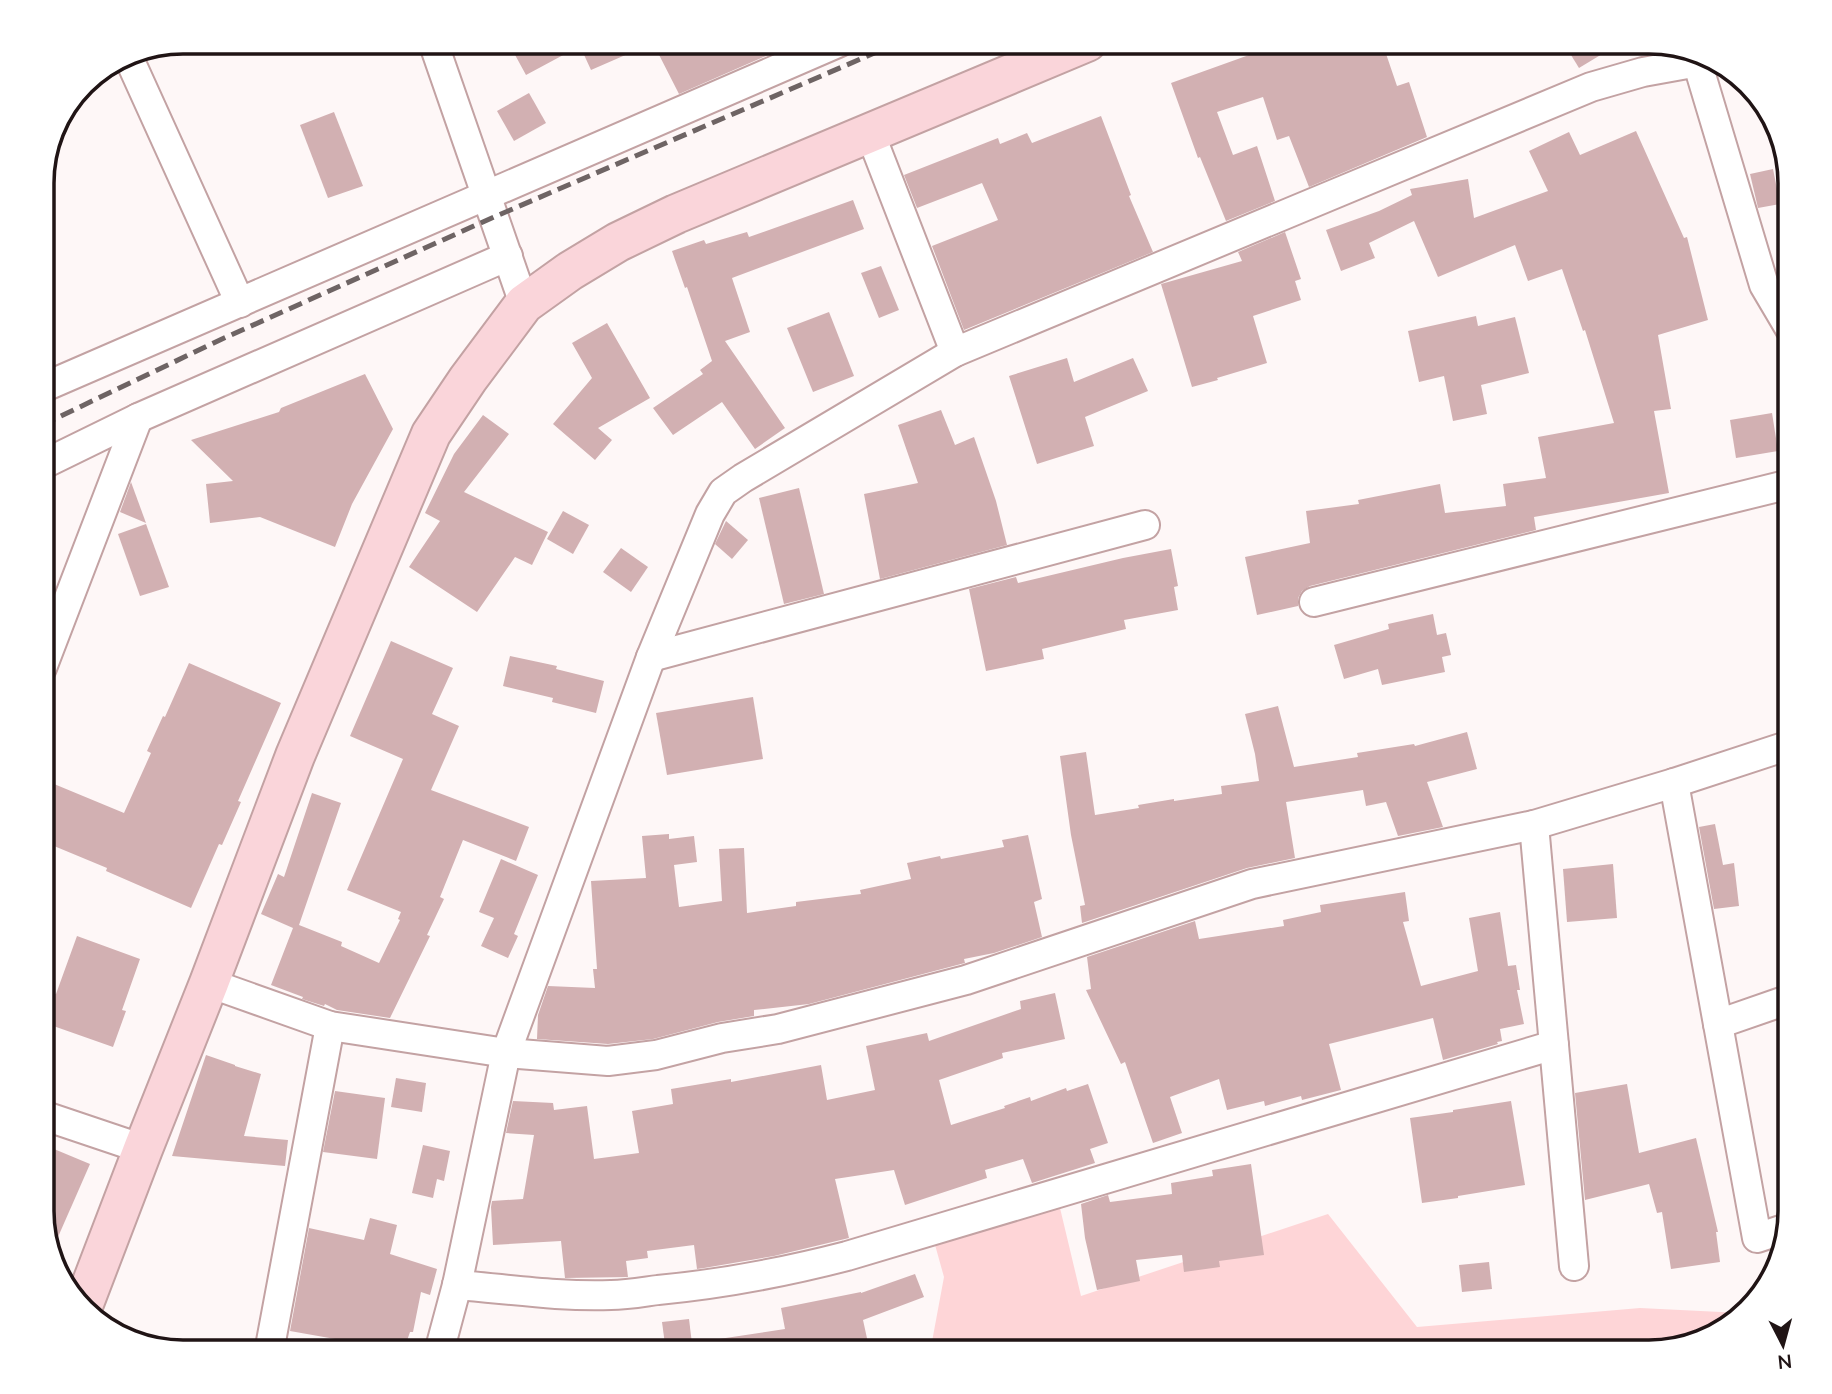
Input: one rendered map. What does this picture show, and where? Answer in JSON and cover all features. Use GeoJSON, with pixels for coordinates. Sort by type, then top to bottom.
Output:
{"type":"FeatureCollection","features":[{"type":"Feature","properties":{"kind":"main road"},"geometry":{"type":"LineString","coordinates":[[87,1296],[295,756],[431,434],[524,304],[570,271],[676,214],[1057,54]]}},
{"type":"Feature","properties":{"kind":"street"},"geometry":{"type":"LineString","coordinates":[[438,55],[524,304]]}},
{"type":"Feature","properties":{"kind":"street"},"geometry":{"type":"LineString","coordinates":[[55,382],[811,55]]}},
{"type":"Feature","properties":{"kind":"street"},"geometry":{"type":"LineString","coordinates":[[442,1340],[457,1285],[506,1053],[651,657],[710,514],[723,492],[955,352],[1591,87],[1692,61]]}},
{"type":"Feature","properties":{"kind":"street"},"geometry":{"type":"LineString","coordinates":[[132,65],[240,303]]}},
{"type":"Feature","properties":{"kind":"street"},"geometry":{"type":"LineString","coordinates":[[1701,65],[1764,285],[1778,309]]}},
{"type":"Feature","properties":{"kind":"street"},"geometry":{"type":"LineString","coordinates":[[870,133],[955,352]]}},
{"type":"Feature","properties":{"kind":"street"},"geometry":{"type":"LineString","coordinates":[[55,459],[138,418],[508,256]]}},
{"type":"Feature","properties":{"kind":"street"},"geometry":{"type":"LineString","coordinates":[[55,634],[138,418]]}},
{"type":"Feature","properties":{"kind":"street"},"geometry":{"type":"LineString","coordinates":[[1314,602],[1778,487]]}},
{"type":"Feature","properties":{"kind":"street"},"geometry":{"type":"LineString","coordinates":[[651,657],[1144,525]]}},
{"type":"Feature","properties":{"kind":"street"},"geometry":{"type":"LineString","coordinates":[[209,983],[330,1026],[506,1053],[608,1061],[656,1055],[722,1038],[778,1029],[966,980],[1252,884],[1534,825],[1778,749]]}},
{"type":"Feature","properties":{"kind":"street"},"geometry":{"type":"LineString","coordinates":[[1674,783],[1757,1238],[1776,1232]]}},
{"type":"Feature","properties":{"kind":"street"},"geometry":{"type":"LineString","coordinates":[[1534,825],[1574,1266]]}},
{"type":"Feature","properties":{"kind":"street"},"geometry":{"type":"LineString","coordinates":[[1718,1024],[1778,1003]]}},
{"type":"Feature","properties":{"kind":"street"},"geometry":{"type":"LineString","coordinates":[[271,1340],[330,1026]]}},
{"type":"Feature","properties":{"kind":"street"},"geometry":{"type":"LineString","coordinates":[[457,1285],[611,1295],[727,1282],[803,1267],[1554,1045]]}},
{"type":"Feature","properties":{"kind":"street"},"geometry":{"type":"LineString","coordinates":[[55,1119],[143,1149]]}},
{"type":"Feature","properties":{"kind":"shaded area"},"geometry":{"type":"Polygon","coordinates":[[[1060,1208],[1081,1296],[1328,1214],[1417,1327],[1640,1308],[1728,1312],[1691,1333],[1649,1340],[932,1340],[944,1277],[932,1234],[1060,1208]]]}},
{"type":"Feature","properties":{"kind":"building"},"geometry":{"type":"Polygon","coordinates":[[[1386,54],[1397,86],[1409,82],[1427,137],[1309,187],[1289,136],[1277,140],[1263,97],[1217,112],[1233,155],[1257,146],[1275,201],[1226,221],[1200,157],[1198,158],[1171,83],[1249,55],[1386,54]]]}},
{"type":"Feature","properties":{"kind":"building"},"geometry":{"type":"Polygon","coordinates":[[[1570,54],[1602,54],[1579,68],[1570,54]]]}},
{"type":"Feature","properties":{"kind":"building"},"geometry":{"type":"Polygon","coordinates":[[[515,55],[564,55],[526,75],[515,55]]]}},
{"type":"Feature","properties":{"kind":"building"},"geometry":{"type":"Polygon","coordinates":[[[584,55],[626,55],[591,70],[584,55]]]}},
{"type":"Feature","properties":{"kind":"building"},"geometry":{"type":"Polygon","coordinates":[[[659,55],[769,55],[679,94],[659,55]]]}},
{"type":"Feature","properties":{"kind":"building"},"geometry":{"type":"Polygon","coordinates":[[[529,93],[546,123],[514,141],[497,111],[529,93]]]}},
{"type":"Feature","properties":{"kind":"building"},"geometry":{"type":"Polygon","coordinates":[[[334,112],[363,186],[328,198],[300,125],[334,112]]]}},
{"type":"Feature","properties":{"kind":"building"},"geometry":{"type":"Polygon","coordinates":[[[1101,116],[1131,195],[1129,196],[1153,252],[964,330],[932,246],[998,220],[982,183],[917,208],[904,175],[998,138],[1000,144],[1027,133],[1032,143],[1101,116]]]}},
{"type":"Feature","properties":{"kind":"building"},"geometry":{"type":"Polygon","coordinates":[[[1636,131],[1684,238],[1687,237],[1708,320],[1658,335],[1671,409],[1654,411],[1669,493],[1534,517],[1536,530],[1310,586],[1302,591],[1298,606],[1257,615],[1245,557],[1310,543],[1306,511],[1359,504],[1358,500],[1440,484],[1445,513],[1506,506],[1503,484],[1546,478],[1538,437],[1614,423],[1585,330],[1583,331],[1562,269],[1528,281],[1515,245],[1438,277],[1414,221],[1369,243],[1375,258],[1341,271],[1326,230],[1379,211],[1412,195],[1410,189],[1468,179],[1474,218],[1548,191],[1529,151],[1569,132],[1580,155],[1636,131]]]}},
{"type":"Feature","properties":{"kind":"building"},"geometry":{"type":"Polygon","coordinates":[[[1773,169],[1778,204],[1758,208],[1750,174],[1773,169]]]}},
{"type":"Feature","properties":{"kind":"building"},"geometry":{"type":"Polygon","coordinates":[[[853,200],[864,229],[732,278],[750,332],[725,341],[785,428],[755,449],[722,402],[673,435],[653,408],[703,374],[700,370],[712,361],[672,251],[704,240],[706,244],[747,232],[749,237],[853,200]]]}},
{"type":"Feature","properties":{"kind":"building"},"geometry":{"type":"Polygon","coordinates":[[[1285,232],[1301,279],[1295,281],[1301,300],[1253,316],[1267,363],[1192,387],[1161,284],[1242,261],[1238,252],[1285,232]]]}},
{"type":"Feature","properties":{"kind":"building"},"geometry":{"type":"Polygon","coordinates":[[[881,266],[899,310],[879,318],[861,273],[881,266]]]}},
{"type":"Feature","properties":{"kind":"building"},"geometry":{"type":"Polygon","coordinates":[[[829,312],[854,376],[813,392],[787,328],[829,312]]]}},
{"type":"Feature","properties":{"kind":"building"},"geometry":{"type":"Polygon","coordinates":[[[1476,316],[1478,326],[1515,317],[1529,373],[1481,385],[1487,414],[1453,421],[1444,376],[1419,382],[1408,331],[1476,316]]]}},
{"type":"Feature","properties":{"kind":"building"},"geometry":{"type":"Polygon","coordinates":[[[607,323],[650,398],[598,428],[612,440],[595,460],[553,424],[592,378],[572,343],[607,323]]]}},
{"type":"Feature","properties":{"kind":"building"},"geometry":{"type":"Polygon","coordinates":[[[1067,358],[1074,382],[1133,358],[1148,391],[1085,417],[1094,446],[1037,464],[1009,376],[1067,358]]]}},
{"type":"Feature","properties":{"kind":"building"},"geometry":{"type":"Polygon","coordinates":[[[365,374],[393,429],[352,504],[335,547],[260,517],[210,523],[206,484],[233,481],[191,440],[279,412],[281,408],[365,374]]]}},
{"type":"Feature","properties":{"kind":"building"},"geometry":{"type":"Polygon","coordinates":[[[941,410],[955,445],[974,437],[996,501],[1007,545],[880,579],[864,494],[918,483],[898,425],[941,410]]]}},
{"type":"Feature","properties":{"kind":"building"},"geometry":{"type":"Polygon","coordinates":[[[1772,413],[1778,451],[1736,458],[1730,420],[1772,413]]]}},
{"type":"Feature","properties":{"kind":"building"},"geometry":{"type":"Polygon","coordinates":[[[483,415],[509,434],[464,492],[548,532],[532,565],[515,557],[477,612],[409,567],[440,521],[425,513],[454,454],[483,415]]]}},
{"type":"Feature","properties":{"kind":"building"},"geometry":{"type":"Polygon","coordinates":[[[131,482],[146,523],[120,512],[131,482]]]}},
{"type":"Feature","properties":{"kind":"building"},"geometry":{"type":"Polygon","coordinates":[[[799,488],[824,594],[784,604],[759,498],[799,488]]]}},
{"type":"Feature","properties":{"kind":"building"},"geometry":{"type":"Polygon","coordinates":[[[563,511],[589,525],[573,554],[547,539],[563,511]]]}},
{"type":"Feature","properties":{"kind":"building"},"geometry":{"type":"Polygon","coordinates":[[[726,521],[748,540],[732,559],[715,544],[726,521]]]}},
{"type":"Feature","properties":{"kind":"building"},"geometry":{"type":"Polygon","coordinates":[[[146,524],[169,587],[140,596],[118,534],[146,524]]]}},
{"type":"Feature","properties":{"kind":"building"},"geometry":{"type":"Polygon","coordinates":[[[621,548],[648,567],[631,592],[603,572],[621,548]]]}},
{"type":"Feature","properties":{"kind":"building"},"geometry":{"type":"Polygon","coordinates":[[[1171,549],[1178,586],[1174,587],[1178,610],[1124,620],[1126,629],[1042,649],[1044,659],[986,671],[969,589],[1016,577],[1018,583],[1171,549]]]}},
{"type":"Feature","properties":{"kind":"building"},"geometry":{"type":"Polygon","coordinates":[[[1433,614],[1437,635],[1446,633],[1451,655],[1442,657],[1445,672],[1382,685],[1378,669],[1344,679],[1334,645],[1389,629],[1388,624],[1433,614]]]}},
{"type":"Feature","properties":{"kind":"building"},"geometry":{"type":"Polygon","coordinates":[[[391,641],[453,668],[432,714],[459,726],[431,790],[529,827],[516,861],[463,840],[440,897],[444,899],[427,935],[430,936],[390,1018],[337,1010],[325,1004],[324,1006],[302,999],[303,997],[271,985],[293,928],[261,914],[278,874],[284,877],[312,793],[341,803],[299,925],[342,942],[341,946],[379,963],[400,920],[398,919],[401,912],[347,890],[403,759],[350,736],[391,641]]]}},
{"type":"Feature","properties":{"kind":"building"},"geometry":{"type":"Polygon","coordinates":[[[510,656],[557,666],[556,669],[604,681],[596,713],[552,702],[553,698],[503,686],[510,656]]]}},
{"type":"Feature","properties":{"kind":"building"},"geometry":{"type":"Polygon","coordinates":[[[189,663],[281,703],[238,801],[241,802],[191,908],[55,846],[55,784],[124,813],[151,753],[147,751],[163,716],[165,717],[189,663]]]}},
{"type":"Feature","properties":{"kind":"building"},"geometry":{"type":"Polygon","coordinates":[[[753,697],[763,759],[667,775],[656,713],[753,697]]]}},
{"type":"Feature","properties":{"kind":"building"},"geometry":{"type":"Polygon","coordinates":[[[1278,706],[1294,767],[1358,757],[1357,753],[1414,744],[1415,746],[1467,732],[1477,769],[1427,782],[1443,827],[1398,836],[1386,802],[1366,806],[1363,790],[1286,802],[1295,858],[1247,868],[1082,923],[1080,906],[1085,905],[1071,835],[1060,756],[1086,752],[1095,815],[1174,799],[1222,794],[1221,786],[1259,781],[1245,714],[1278,706]]]}},
{"type":"Feature","properties":{"kind":"building"},"geometry":{"type":"Polygon","coordinates":[[[1715,824],[1723,865],[1734,863],[1739,906],[1714,909],[1699,827],[1715,824]]]}},
{"type":"Feature","properties":{"kind":"building"},"geometry":{"type":"Polygon","coordinates":[[[669,834],[669,839],[694,836],[697,862],[674,865],[679,907],[722,901],[719,849],[744,848],[747,913],[796,906],[796,902],[861,894],[860,890],[911,879],[907,863],[1004,847],[1002,840],[1028,835],[1042,899],[1034,902],[1042,937],[994,953],[964,959],[965,963],[809,1004],[754,1010],[754,1016],[718,1022],[653,1039],[608,1044],[537,1039],[538,1015],[548,986],[595,988],[593,969],[597,969],[591,881],[646,878],[642,836],[669,834]]]}},
{"type":"Feature","properties":{"kind":"building"},"geometry":{"type":"Polygon","coordinates":[[[501,859],[538,875],[514,934],[518,936],[508,958],[481,946],[494,918],[479,912],[501,859]]]}},
{"type":"Feature","properties":{"kind":"building"},"geometry":{"type":"Polygon","coordinates":[[[1613,864],[1617,918],[1567,922],[1563,869],[1613,864]]]}},
{"type":"Feature","properties":{"kind":"building"},"geometry":{"type":"Polygon","coordinates":[[[1405,892],[1409,921],[1403,922],[1421,986],[1478,971],[1469,918],[1500,912],[1508,966],[1516,965],[1520,990],[1517,990],[1524,1024],[1500,1029],[1502,1041],[1497,1042],[1498,1044],[1443,1060],[1433,1018],[1329,1044],[1341,1090],[1302,1100],[1301,1096],[1265,1106],[1264,1101],[1227,1110],[1219,1079],[1170,1097],[1182,1133],[1153,1143],[1125,1062],[1121,1064],[1086,990],[1091,989],[1087,957],[1195,921],[1199,939],[1284,926],[1283,920],[1321,912],[1320,905],[1405,892]]]}},
{"type":"Feature","properties":{"kind":"building"},"geometry":{"type":"Polygon","coordinates":[[[77,936],[140,959],[122,1010],[126,1011],[113,1047],[55,1027],[56,994],[77,936]]]}},
{"type":"Feature","properties":{"kind":"building"},"geometry":{"type":"Polygon","coordinates":[[[1055,993],[1065,1039],[1002,1053],[1003,1058],[939,1080],[951,1125],[1030,1097],[1031,1101],[1066,1088],[1067,1091],[1088,1084],[1108,1143],[1090,1149],[1095,1163],[1032,1183],[1023,1159],[985,1170],[987,1178],[905,1205],[894,1170],[835,1179],[849,1238],[774,1256],[697,1269],[694,1245],[647,1251],[648,1258],[626,1261],[628,1277],[565,1278],[561,1241],[493,1245],[492,1201],[523,1199],[534,1135],[506,1133],[513,1101],[553,1103],[554,1110],[587,1106],[594,1159],[639,1153],[632,1111],[673,1104],[671,1089],[731,1079],[731,1082],[821,1065],[827,1100],[875,1090],[866,1046],[927,1033],[929,1041],[1021,1009],[1020,1001],[1055,993]]]}},
{"type":"Feature","properties":{"kind":"building"},"geometry":{"type":"Polygon","coordinates":[[[206,1055],[261,1074],[244,1136],[288,1140],[285,1166],[172,1156],[206,1055]]]}},
{"type":"Feature","properties":{"kind":"building"},"geometry":{"type":"Polygon","coordinates":[[[396,1078],[426,1083],[422,1112],[391,1107],[396,1078]]]}},
{"type":"Feature","properties":{"kind":"building"},"geometry":{"type":"Polygon","coordinates":[[[1627,1084],[1639,1153],[1696,1138],[1718,1232],[1720,1262],[1671,1269],[1662,1212],[1657,1213],[1649,1184],[1585,1200],[1575,1093],[1627,1084]]]}},
{"type":"Feature","properties":{"kind":"building"},"geometry":{"type":"Polygon","coordinates":[[[335,1091],[385,1098],[377,1159],[323,1152],[335,1091]]]}},
{"type":"Feature","properties":{"kind":"building"},"geometry":{"type":"Polygon","coordinates":[[[1511,1101],[1525,1185],[1422,1203],[1410,1118],[1511,1101]]]}},
{"type":"Feature","properties":{"kind":"building"},"geometry":{"type":"Polygon","coordinates":[[[423,1145],[450,1151],[444,1181],[437,1179],[433,1198],[412,1193],[423,1145]]]}},
{"type":"Feature","properties":{"kind":"building"},"geometry":{"type":"Polygon","coordinates":[[[55,1149],[90,1164],[58,1238],[55,1149]]]}},
{"type":"Feature","properties":{"kind":"building"},"geometry":{"type":"Polygon","coordinates":[[[1251,1164],[1264,1255],[1219,1261],[1220,1267],[1184,1272],[1182,1255],[1136,1260],[1140,1281],[1097,1290],[1085,1238],[1081,1204],[1108,1195],[1110,1202],[1172,1194],[1171,1183],[1213,1176],[1212,1170],[1251,1164]]]}},
{"type":"Feature","properties":{"kind":"building"},"geometry":{"type":"Polygon","coordinates":[[[370,1218],[397,1225],[390,1254],[437,1269],[430,1295],[421,1292],[413,1332],[410,1332],[407,1340],[341,1340],[290,1331],[309,1228],[364,1240],[370,1218]]]}},
{"type":"Feature","properties":{"kind":"building"},"geometry":{"type":"Polygon","coordinates":[[[1489,1262],[1492,1289],[1462,1292],[1459,1265],[1489,1262]]]}},
{"type":"Feature","properties":{"kind":"building"},"geometry":{"type":"Polygon","coordinates":[[[915,1274],[924,1297],[863,1320],[867,1340],[719,1340],[785,1329],[781,1308],[861,1293],[915,1274]]]}},
{"type":"Feature","properties":{"kind":"building"},"geometry":{"type":"Polygon","coordinates":[[[689,1319],[692,1340],[664,1340],[662,1322],[689,1319]]]}},
{"type":"Feature","properties":{"kind":"railway"},"geometry":{"type":"LineString","coordinates":[[55,419],[222,339],[494,217],[871,55]]}}]}
